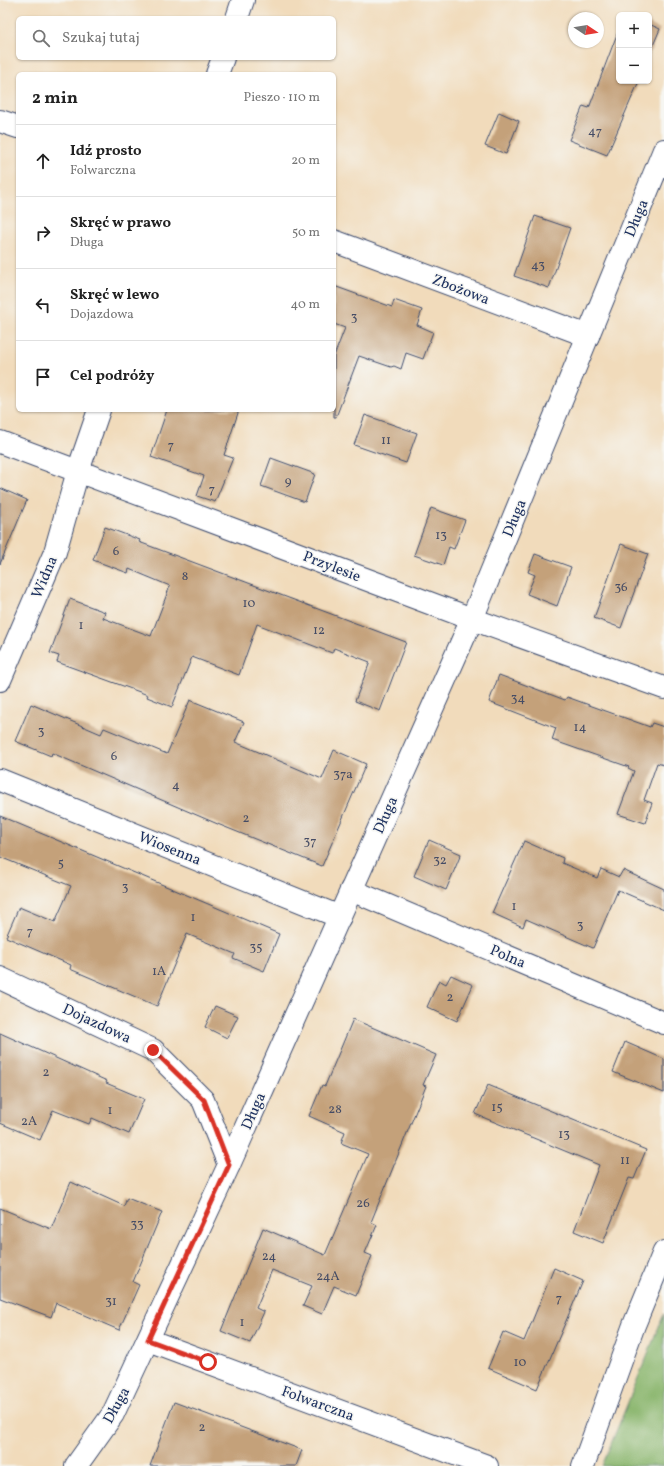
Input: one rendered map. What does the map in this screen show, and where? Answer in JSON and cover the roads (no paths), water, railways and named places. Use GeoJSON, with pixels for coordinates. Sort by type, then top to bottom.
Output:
{"type":"FeatureCollection","features":[{"type":"Feature","properties":{"kind":"street"},"geometry":{"type":"LineString","coordinates":[[238,16],[243,0]]}},
{"type":"Feature","properties":{"kind":"street"},"geometry":{"type":"LineString","coordinates":[[218,72],[222,60]]}},
{"type":"Feature","properties":{"kind":"street"},"geometry":{"type":"LineString","coordinates":[[0,121],[16,126]]}},
{"type":"Feature","properties":{"kind":"street","name":"Długa"},"geometry":{"type":"LineString","coordinates":[[76,1466],[113,1414],[229,1165],[340,917],[472,619],[664,150]]}},
{"type":"Feature","properties":{"kind":"street","name":"Zbożowa"},"geometry":{"type":"LineString","coordinates":[[336,242],[588,336]]}},
{"type":"Feature","properties":{"kind":"street","name":"Widna"},"geometry":{"type":"LineString","coordinates":[[0,680],[55,552],[78,471],[98,412]]}},
{"type":"Feature","properties":{"kind":"street","name":"Przylesie"},"geometry":{"type":"LineString","coordinates":[[0,442],[472,619],[664,688]]}},
{"type":"Feature","properties":{"kind":"street","name":"Wiosenna"},"geometry":{"type":"LineString","coordinates":[[0,780],[340,917]]}},
{"type":"Feature","properties":{"kind":"street","name":"Polna"},"geometry":{"type":"LineString","coordinates":[[351,890],[664,1023]]}},
{"type":"Feature","properties":{"kind":"street","name":"Dojazdowa"},"geometry":{"type":"LineString","coordinates":[[0,978],[153,1050],[204,1100],[229,1165]]}},
{"type":"Feature","properties":{"kind":"street"},"geometry":{"type":"LineString","coordinates":[[583,1466],[634,1325],[664,1252]]}},
{"type":"Feature","properties":{"kind":"street","name":"Folwarczna"},"geometry":{"type":"LineString","coordinates":[[148,1340],[487,1466]]}}]}
